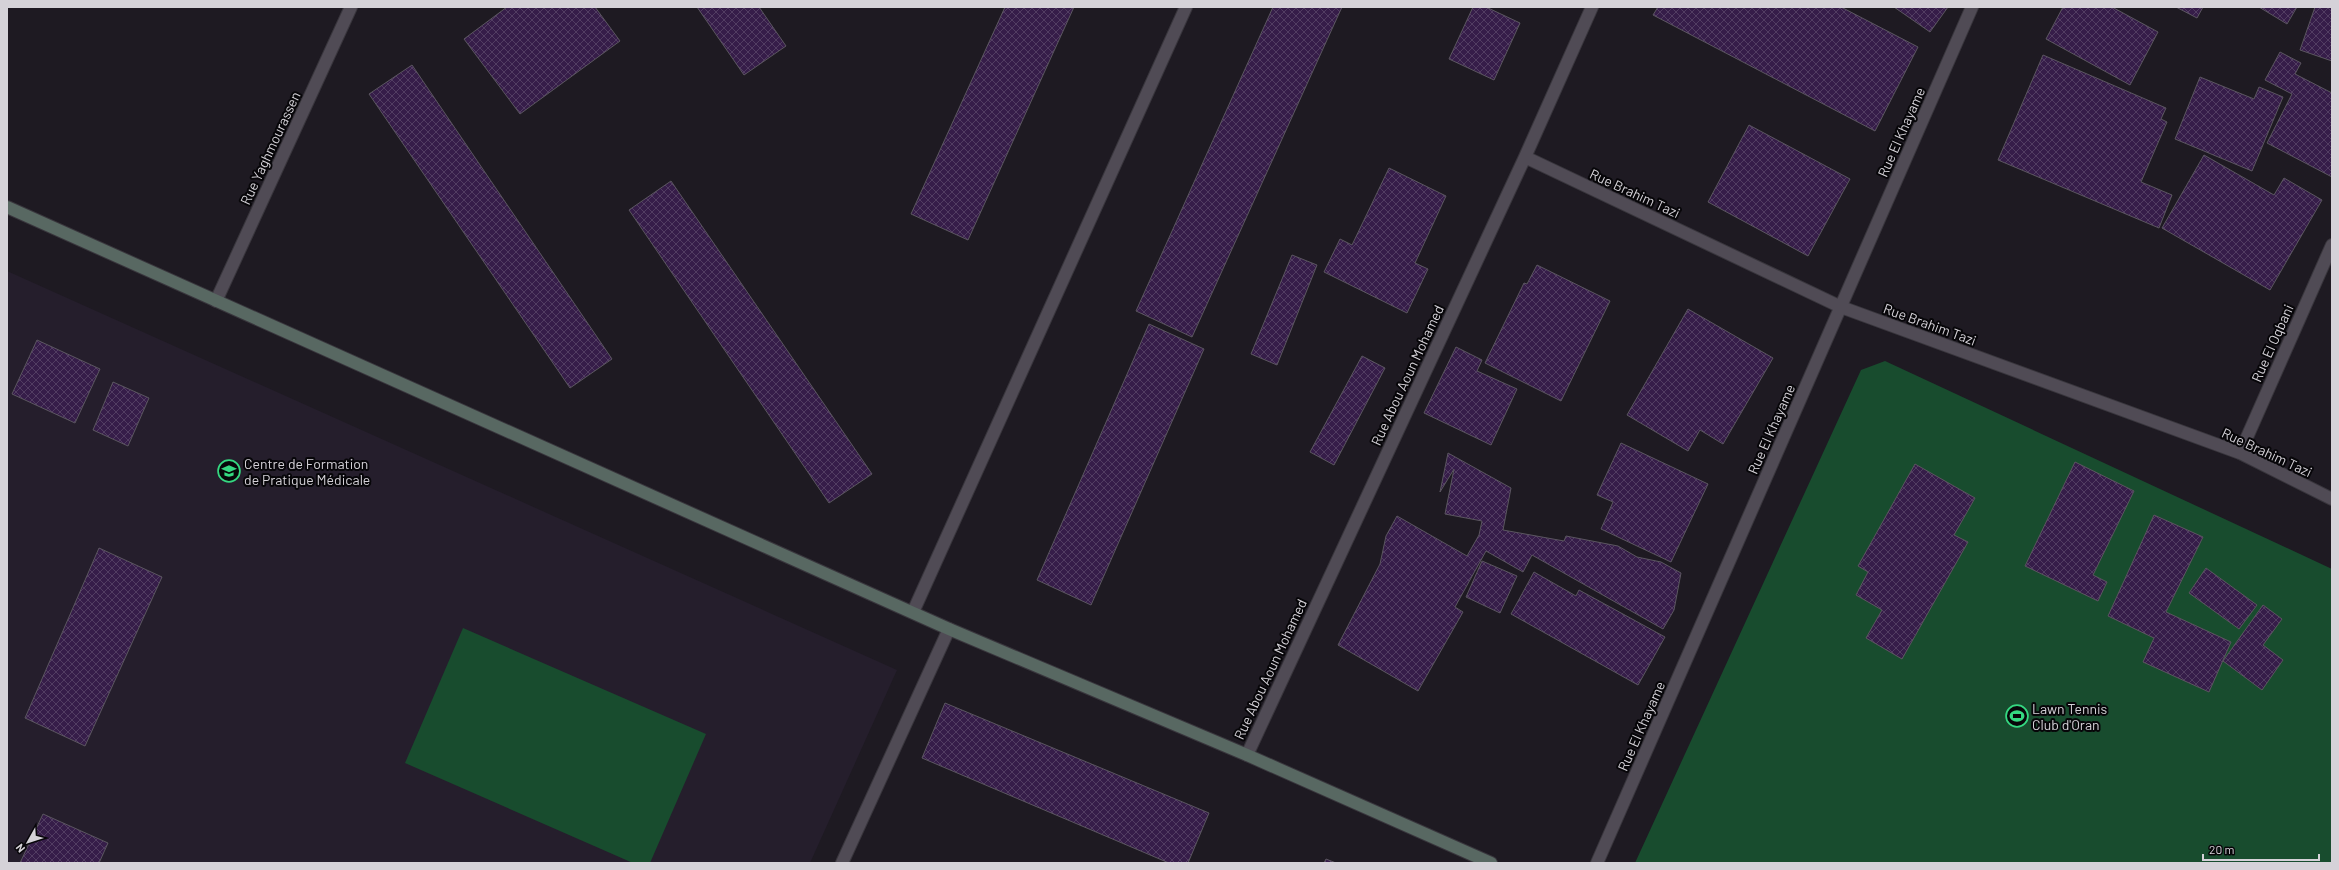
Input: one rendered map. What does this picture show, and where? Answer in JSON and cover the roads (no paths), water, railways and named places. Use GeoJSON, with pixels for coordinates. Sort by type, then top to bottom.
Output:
{"type":"FeatureCollection","features":[{"type":"Feature","properties":{"kind":"street","name":"Rue Yaghmourassen"},"geometry":{"type":"LineString","coordinates":[[216,301],[351,7]]}},
{"type":"Feature","properties":{"kind":"street"},"geometry":{"type":"LineString","coordinates":[[913,612],[1186,7]]}},
{"type":"Feature","properties":{"kind":"street","name":"Rue Abou Aoun Mohamed"},"geometry":{"type":"LineString","coordinates":[[1247,755],[1525,157],[1592,7]]}},
{"type":"Feature","properties":{"kind":"street","name":"Rue El Khayame"},"geometry":{"type":"LineString","coordinates":[[1598,863],[1972,7]]}},
{"type":"Feature","properties":{"kind":"street","name":"Rue Brahim Tazi"},"geometry":{"type":"LineString","coordinates":[[1525,157],[1841,308],[2240,453],[2332,499]]}},
{"type":"Feature","properties":{"kind":"street"},"geometry":{"type":"LineString","coordinates":[[7,207],[948,629],[1247,755],[1491,863]]}},
{"type":"Feature","properties":{"kind":"street","name":"Rue El Oqbani"},"geometry":{"type":"LineString","coordinates":[[2240,453],[2332,245]]}},
{"type":"Feature","properties":{"kind":"street"},"geometry":{"type":"LineString","coordinates":[[842,863],[948,629]]}},
{"type":"Feature","properties":{"kind":"place","name":"Centre de Formation de Pratique Médicale"},"geometry":{"type":"Point","coordinates":[229,471]}},
{"type":"Feature","properties":{"kind":"place","name":"Lawn Tennis Club d'Oran"},"geometry":{"type":"Point","coordinates":[2017,716]}}]}
